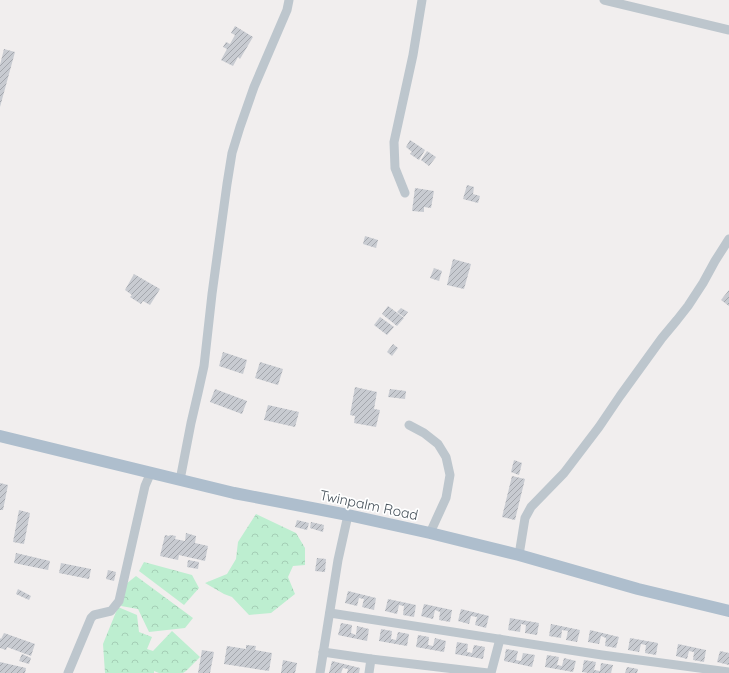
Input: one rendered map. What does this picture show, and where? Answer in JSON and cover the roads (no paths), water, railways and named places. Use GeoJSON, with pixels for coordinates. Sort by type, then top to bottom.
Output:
{"type":"FeatureCollection","features":[{"type":"Feature","properties":{"kind":"main road","name":"Twinpalm Road"},"geometry":{"type":"LineString","coordinates":[[0,436],[234,493],[348,515],[430,533],[519,555],[638,589],[729,611]]}},
{"type":"Feature","properties":{"kind":"street"},"geometry":{"type":"LineString","coordinates":[[180,480],[190,423],[204,366],[212,294],[232,154],[254,87],[287,10],[289,0]]}},
{"type":"Feature","properties":{"kind":"street"},"geometry":{"type":"LineString","coordinates":[[405,193],[395,168],[394,142],[413,55],[422,0]]}},
{"type":"Feature","properties":{"kind":"street"},"geometry":{"type":"LineString","coordinates":[[604,0],[729,30]]}},
{"type":"Feature","properties":{"kind":"street"},"geometry":{"type":"LineString","coordinates":[[519,555],[525,518],[531,507],[564,473],[599,427],[662,338],[688,306],[729,239]]}},
{"type":"Feature","properties":{"kind":"street"},"geometry":{"type":"LineString","coordinates":[[409,425],[424,433],[438,444],[446,458],[450,475],[446,498],[430,533]]}},
{"type":"Feature","properties":{"kind":"street"},"geometry":{"type":"LineString","coordinates":[[68,673],[91,618],[94,614],[111,611],[119,601],[146,486],[151,472]]}},
{"type":"Feature","properties":{"kind":"street"},"geometry":{"type":"LineString","coordinates":[[320,673],[338,560],[348,515]]}},
{"type":"Feature","properties":{"kind":"street"},"geometry":{"type":"LineString","coordinates":[[330,613],[602,655],[667,668],[729,672]]}},
{"type":"Feature","properties":{"kind":"street"},"geometry":{"type":"LineString","coordinates":[[491,673],[500,639]]}},
{"type":"Feature","properties":{"kind":"street"},"geometry":{"type":"LineString","coordinates":[[324,652],[488,673]]}},
{"type":"Feature","properties":{"kind":"street"},"geometry":{"type":"LineString","coordinates":[[369,673],[371,659]]}}]}
